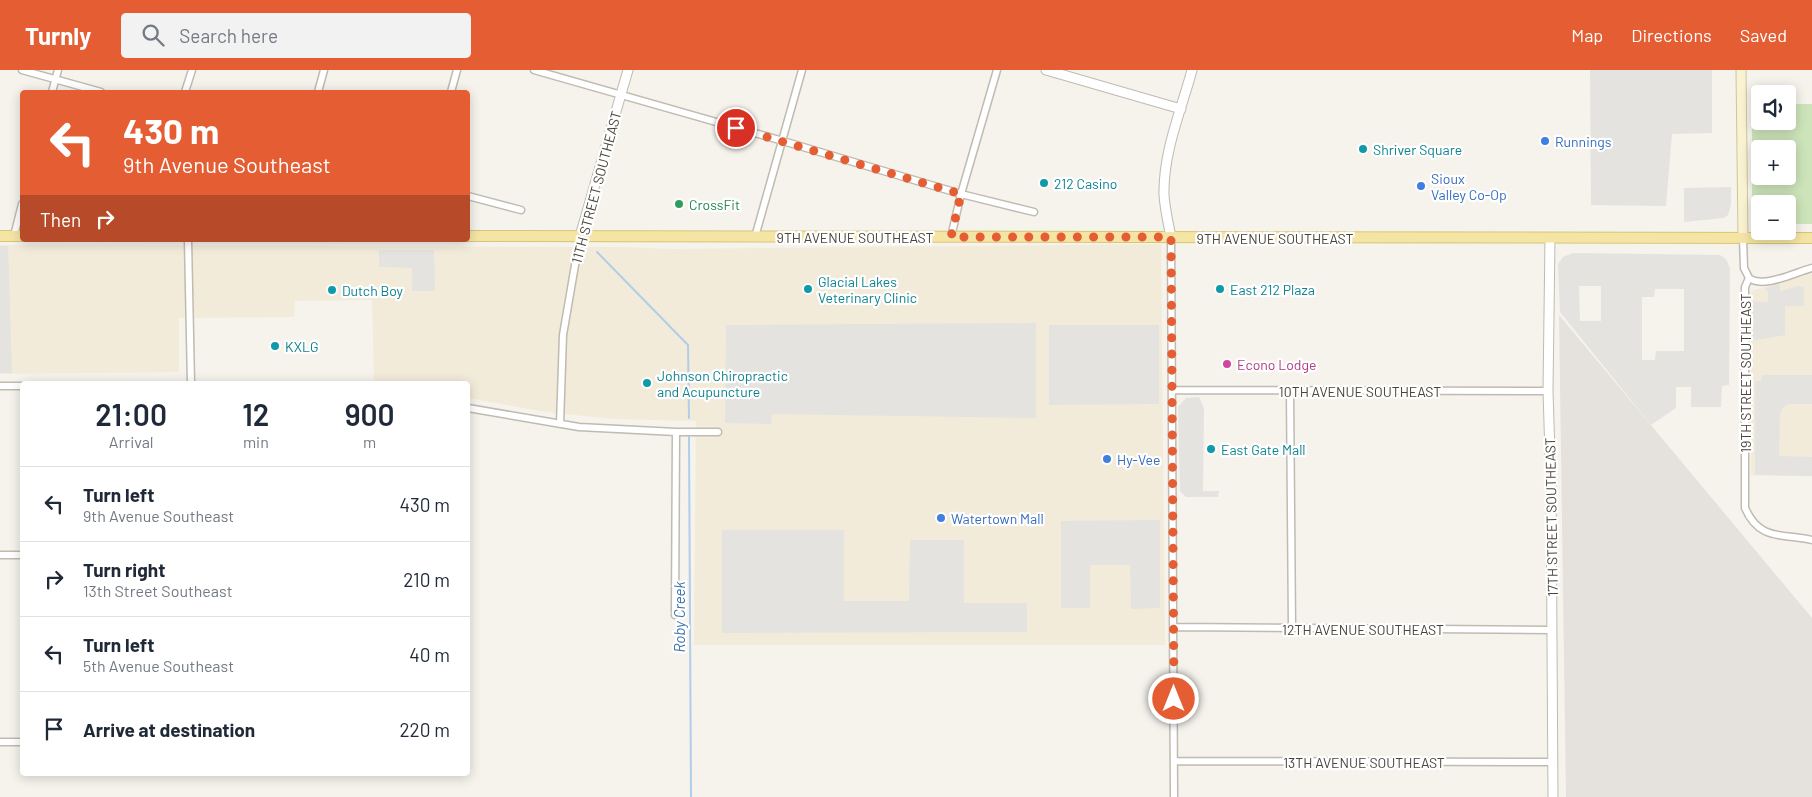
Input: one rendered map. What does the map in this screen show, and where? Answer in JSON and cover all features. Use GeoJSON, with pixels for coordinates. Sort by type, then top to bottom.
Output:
{"type":"FeatureCollection","features":[{"type":"Feature","properties":{"kind":"main road","name":"19TH STREET SOUTHEAST"},"geometry":{"type":"LineString","coordinates":[[1741,70],[1743,238]]}},
{"type":"Feature","properties":{"kind":"main road"},"geometry":{"type":"LineString","coordinates":[[0,236],[18,236]]}},
{"type":"Feature","properties":{"kind":"main road","name":"9TH AVENUE SOUTHEAST"},"geometry":{"type":"LineString","coordinates":[[470,236],[1812,238]]}},
{"type":"Feature","properties":{"kind":"street"},"geometry":{"type":"LineString","coordinates":[[22,70],[95,90]]}},
{"type":"Feature","properties":{"kind":"street"},"geometry":{"type":"LineString","coordinates":[[52,90],[58,70]]}},
{"type":"Feature","properties":{"kind":"street"},"geometry":{"type":"LineString","coordinates":[[186,90],[192,70]]}},
{"type":"Feature","properties":{"kind":"street"},"geometry":{"type":"LineString","coordinates":[[319,90],[324,70]]}},
{"type":"Feature","properties":{"kind":"street"},"geometry":{"type":"LineString","coordinates":[[452,90],[457,70]]}},
{"type":"Feature","properties":{"kind":"street"},"geometry":{"type":"LineString","coordinates":[[534,70],[961,194],[1034,212]]}},
{"type":"Feature","properties":{"kind":"street","name":"11TH STREET SOUTHEAST"},"geometry":{"type":"LineString","coordinates":[[560,424],[563,335],[580,236],[628,70]]}},
{"type":"Feature","properties":{"kind":"street"},"geometry":{"type":"LineString","coordinates":[[755,237],[802,70]]}},
{"type":"Feature","properties":{"kind":"street"},"geometry":{"type":"LineString","coordinates":[[951,237],[961,194],[997,70]]}},
{"type":"Feature","properties":{"kind":"street"},"geometry":{"type":"LineString","coordinates":[[1046,70],[1181,109]]}},
{"type":"Feature","properties":{"kind":"street"},"geometry":{"type":"LineString","coordinates":[[1174,797],[1171,237],[1166,212],[1164,179],[1168,151],[1192,70]]}},
{"type":"Feature","properties":{"kind":"street"},"geometry":{"type":"LineString","coordinates":[[470,197],[521,210]]}},
{"type":"Feature","properties":{"kind":"street"},"geometry":{"type":"LineString","coordinates":[[18,236],[20,220]]}},
{"type":"Feature","properties":{"kind":"street","name":"17TH STREET SOUTHEAST"},"geometry":{"type":"LineString","coordinates":[[1550,238],[1548,391],[1551,453],[1553,797]]}},
{"type":"Feature","properties":{"kind":"street","name":"19TH STREET SOUTHEAST"},"geometry":{"type":"LineString","coordinates":[[1743,238],[1744,268],[1749,278],[1744,287],[1745,508],[1749,517],[1758,527],[1769,533],[1782,537],[1812,540]]}},
{"type":"Feature","properties":{"kind":"street"},"geometry":{"type":"LineString","coordinates":[[188,242],[191,381]]}},
{"type":"Feature","properties":{"kind":"street"},"geometry":{"type":"LineString","coordinates":[[1749,278],[1757,282],[1770,281],[1812,268]]}},
{"type":"Feature","properties":{"kind":"street"},"geometry":{"type":"LineString","coordinates":[[0,386],[20,386]]}},
{"type":"Feature","properties":{"kind":"street","name":"10TH AVENUE SOUTHEAST"},"geometry":{"type":"LineString","coordinates":[[1172,390],[1548,391]]}},
{"type":"Feature","properties":{"kind":"street"},"geometry":{"type":"LineString","coordinates":[[1290,391],[1292,628]]}},
{"type":"Feature","properties":{"kind":"street"},"geometry":{"type":"LineString","coordinates":[[470,408],[560,424],[676,432],[718,432]]}},
{"type":"Feature","properties":{"kind":"street"},"geometry":{"type":"LineString","coordinates":[[675,616],[676,432]]}},
{"type":"Feature","properties":{"kind":"street"},"geometry":{"type":"LineString","coordinates":[[0,555],[20,555]]}},
{"type":"Feature","properties":{"kind":"street","name":"12TH AVENUE SOUTHEAST"},"geometry":{"type":"LineString","coordinates":[[1174,627],[1552,630]]}},
{"type":"Feature","properties":{"kind":"street"},"geometry":{"type":"LineString","coordinates":[[0,742],[20,742]]}},
{"type":"Feature","properties":{"kind":"street","name":"13TH AVENUE SOUTHEAST"},"geometry":{"type":"LineString","coordinates":[[1175,761],[1552,762]]}},
{"type":"Feature","properties":{"kind":"shaded area"},"geometry":{"type":"Polygon","coordinates":[[[1590,70],[1712,70],[1712,133],[1672,134],[1666,206],[1591,205],[1590,70]]]}},
{"type":"Feature","properties":{"kind":"shaded area"},"geometry":{"type":"Polygon","coordinates":[[[1731,187],[1731,205],[1728,215],[1724,218],[1684,222],[1684,188],[1731,187]]]}},
{"type":"Feature","properties":{"kind":"shaded area"},"geometry":{"type":"Polygon","coordinates":[[[1161,244],[1165,645],[694,645],[696,421],[613,419],[546,412],[470,398],[470,381],[374,381],[372,300],[295,301],[294,317],[179,318],[179,372],[0,374],[0,245],[622,247],[672,249],[1161,244]]]}},
{"type":"Feature","properties":{"kind":"shaded area"},"geometry":{"type":"Polygon","coordinates":[[[0,246],[8,246],[12,373],[0,373],[0,246]]]}},
{"type":"Feature","properties":{"kind":"shaded area"},"geometry":{"type":"Polygon","coordinates":[[[379,250],[434,250],[435,291],[412,291],[412,268],[379,267],[379,250]]]}},
{"type":"Feature","properties":{"kind":"shaded area"},"geometry":{"type":"Polygon","coordinates":[[[1573,253],[1720,255],[1726,259],[1730,268],[1729,385],[1722,386],[1721,407],[1691,407],[1691,387],[1676,387],[1676,408],[1651,425],[1560,312],[1558,264],[1563,257],[1573,253]],[[1579,286],[1580,321],[1601,321],[1601,286],[1579,286]],[[1655,289],[1654,297],[1642,297],[1642,360],[1655,360],[1656,351],[1684,351],[1684,289],[1655,289]]]}},
{"type":"Feature","properties":{"kind":"shaded area"},"geometry":{"type":"Polygon","coordinates":[[[1812,274],[1812,476],[1751,475],[1751,291],[1812,274]]]}},
{"type":"Feature","properties":{"kind":"shaded area"},"geometry":{"type":"Polygon","coordinates":[[[1780,284],[1780,291],[1798,286],[1804,287],[1804,306],[1785,306],[1785,335],[1751,341],[1751,301],[1768,302],[1768,292],[1765,288],[1780,284]]]}},
{"type":"Feature","properties":{"kind":"shaded area"},"geometry":{"type":"Polygon","coordinates":[[[1559,315],[1812,618],[1812,797],[1566,797],[1559,315]]]}},
{"type":"Feature","properties":{"kind":"shaded area"},"geometry":{"type":"Polygon","coordinates":[[[1036,323],[1036,418],[772,414],[771,424],[725,423],[726,325],[1036,323]]]}},
{"type":"Feature","properties":{"kind":"shaded area"},"geometry":{"type":"Polygon","coordinates":[[[1049,325],[1159,325],[1159,404],[1049,405],[1049,325]]]}},
{"type":"Feature","properties":{"kind":"shaded area"},"geometry":{"type":"Polygon","coordinates":[[[1762,375],[1812,375],[1812,404],[1789,404],[1782,408],[1779,456],[1812,457],[1812,476],[1755,475],[1755,381],[1761,381],[1762,375]]]}},
{"type":"Feature","properties":{"kind":"shaded area"},"geometry":{"type":"Polygon","coordinates":[[[1199,397],[1204,408],[1203,491],[1219,491],[1218,497],[1186,497],[1180,491],[1178,407],[1186,398],[1199,397]]]}},
{"type":"Feature","properties":{"kind":"shaded area"},"geometry":{"type":"Polygon","coordinates":[[[1160,520],[1160,608],[1131,609],[1130,565],[1090,565],[1090,608],[1061,608],[1061,521],[1160,520]]]}},
{"type":"Feature","properties":{"kind":"shaded area"},"geometry":{"type":"Polygon","coordinates":[[[722,530],[844,530],[844,601],[909,601],[910,540],[964,540],[964,603],[1027,603],[1027,632],[722,633],[722,530]]]}},
{"type":"Feature","properties":{"kind":"green space"},"geometry":{"type":"Polygon","coordinates":[[[1796,104],[1812,104],[1812,224],[1796,224],[1796,195],[1752,195],[1752,185],[1796,185],[1796,140],[1752,140],[1752,130],[1796,130],[1796,104]]]}},
{"type":"Feature","properties":{"kind":"waterway","name":"Roby Creek"},"geometry":{"type":"LineString","coordinates":[[597,252],[688,345],[689,418]]}},
{"type":"Feature","properties":{"kind":"waterway","name":"Roby Creek"},"geometry":{"type":"LineString","coordinates":[[689,437],[691,797]]}},
{"type":"Feature","properties":{"kind":"place","name":"Runnings"},"geometry":{"type":"Point","coordinates":[1545,141]}},
{"type":"Feature","properties":{"kind":"place","name":"Shriver Square"},"geometry":{"type":"Point","coordinates":[1363,149]}},
{"type":"Feature","properties":{"kind":"place","name":"212 Casino"},"geometry":{"type":"Point","coordinates":[1044,183]}},
{"type":"Feature","properties":{"kind":"place","name":"Sioux Valley Co-Op"},"geometry":{"type":"Point","coordinates":[1421,186]}},
{"type":"Feature","properties":{"kind":"place","name":"CrossFit"},"geometry":{"type":"Point","coordinates":[679,204]}},
{"type":"Feature","properties":{"kind":"place","name":"Glacial Lakes Veterinary Clinic"},"geometry":{"type":"Point","coordinates":[808,289]}},
{"type":"Feature","properties":{"kind":"place","name":"East 212 Plaza"},"geometry":{"type":"Point","coordinates":[1220,289]}},
{"type":"Feature","properties":{"kind":"place","name":"Dutch Boy"},"geometry":{"type":"Point","coordinates":[332,290]}},
{"type":"Feature","properties":{"kind":"place","name":"KXLG"},"geometry":{"type":"Point","coordinates":[275,346]}},
{"type":"Feature","properties":{"kind":"place","name":"Econo Lodge"},"geometry":{"type":"Point","coordinates":[1227,364]}},
{"type":"Feature","properties":{"kind":"place","name":"Johnson Chiropractic and Acupuncture"},"geometry":{"type":"Point","coordinates":[647,383]}},
{"type":"Feature","properties":{"kind":"place","name":"East Gate Mall"},"geometry":{"type":"Point","coordinates":[1211,449]}},
{"type":"Feature","properties":{"kind":"place","name":"Hy-Vee"},"geometry":{"type":"Point","coordinates":[1107,459]}},
{"type":"Feature","properties":{"kind":"place","name":"Watertown Mall"},"geometry":{"type":"Point","coordinates":[941,518]}},
{"type":"Feature","properties":{"kind":"route"},"geometry":{"type":"LineString","coordinates":[[736,128],[961,194],[951,237],[1171,237],[1174,699]]}}]}
